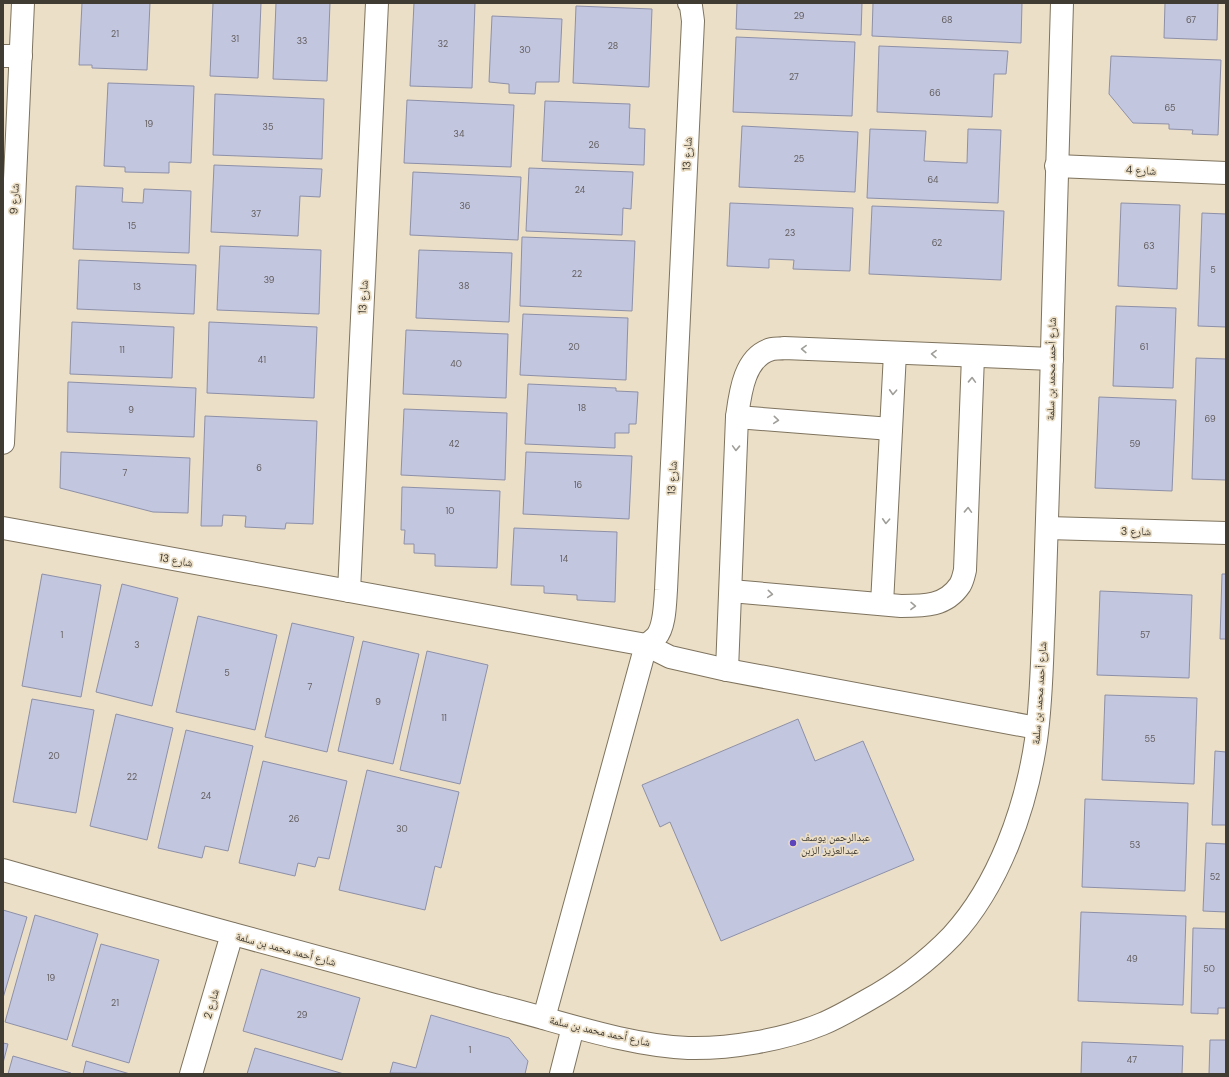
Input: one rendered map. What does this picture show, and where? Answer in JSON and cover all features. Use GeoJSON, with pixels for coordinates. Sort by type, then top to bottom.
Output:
{"type":"FeatureCollection","features":[{"type":"Feature","properties":{"kind":"street","name":"شارع 9"},"geometry":{"type":"LineString","coordinates":[[3,443],[12,56],[23,3]]}},
{"type":"Feature","properties":{"kind":"street","name":"شارع 13"},"geometry":{"type":"LineString","coordinates":[[349,592],[377,3]]}},
{"type":"Feature","properties":{"kind":"street","name":"شارع 13"},"geometry":{"type":"LineString","coordinates":[[3,528],[646,645],[656,637],[660,629],[663,618],[666,590],[693,20],[691,6],[689,3]]}},
{"type":"Feature","properties":{"kind":"street","name":"شارع أحمد محمد بن سلمة"},"geometry":{"type":"LineString","coordinates":[[3,870],[573,1027],[632,1041],[684,1048],[722,1047],[756,1042],[796,1033],[823,1024],[849,1011],[898,981],[929,957],[950,938],[966,919],[994,873],[1016,820],[1027,783],[1036,742],[1041,690],[1047,528],[1056,166],[1062,3]]}},
{"type":"Feature","properties":{"kind":"street","name":"شارع 4"},"geometry":{"type":"LineString","coordinates":[[1056,166],[1226,173]]}},
{"type":"Feature","properties":{"kind":"street"},"geometry":{"type":"LineString","coordinates":[[727,670],[737,417],[740,394],[748,372],[754,361],[760,355],[772,349],[784,348],[1052,359]]}},
{"type":"Feature","properties":{"kind":"street"},"geometry":{"type":"LineString","coordinates":[[882,604],[895,353]]}},
{"type":"Feature","properties":{"kind":"street"},"geometry":{"type":"LineString","coordinates":[[731,591],[919,606],[945,600],[952,594],[961,584],[965,570],[973,356]]}},
{"type":"Feature","properties":{"kind":"street"},"geometry":{"type":"LineString","coordinates":[[737,417],[891,429]]}},
{"type":"Feature","properties":{"kind":"street","name":"شارع 3"},"geometry":{"type":"LineString","coordinates":[[1047,528],[1226,533]]}},
{"type":"Feature","properties":{"kind":"street"},"geometry":{"type":"LineString","coordinates":[[544,1018],[646,645],[670,658],[1037,728]]}},
{"type":"Feature","properties":{"kind":"street","name":"شارع 2"},"geometry":{"type":"LineString","coordinates":[[191,1074],[232,934]]}},
{"type":"Feature","properties":{"kind":"street"},"geometry":{"type":"LineString","coordinates":[[561,1074],[573,1027]]}},
{"type":"Feature","properties":{"kind":"building"},"geometry":{"type":"Polygon","coordinates":[[[82,3],[150,3],[147,70],[92,68],[92,65],[79,65],[82,3]]]}},
{"type":"Feature","properties":{"kind":"building"},"geometry":{"type":"Polygon","coordinates":[[[213,3],[261,3],[258,78],[210,76],[213,3]]]}},
{"type":"Feature","properties":{"kind":"building"},"geometry":{"type":"Polygon","coordinates":[[[276,3],[330,3],[327,81],[273,79],[276,3]]]}},
{"type":"Feature","properties":{"kind":"building"},"geometry":{"type":"Polygon","coordinates":[[[414,3],[475,3],[472,88],[410,86],[414,3]]]}},
{"type":"Feature","properties":{"kind":"building"},"geometry":{"type":"Polygon","coordinates":[[[737,3],[862,3],[861,35],[736,29],[737,3]]]}},
{"type":"Feature","properties":{"kind":"building"},"geometry":{"type":"Polygon","coordinates":[[[873,3],[1022,3],[1021,43],[872,36],[873,3]]]}},
{"type":"Feature","properties":{"kind":"building"},"geometry":{"type":"Polygon","coordinates":[[[1165,3],[1218,3],[1217,40],[1164,38],[1165,3]]]}},
{"type":"Feature","properties":{"kind":"building"},"geometry":{"type":"Polygon","coordinates":[[[576,6],[652,9],[649,87],[573,83],[576,6]]]}},
{"type":"Feature","properties":{"kind":"building"},"geometry":{"type":"Polygon","coordinates":[[[492,16],[562,19],[559,82],[536,82],[535,94],[509,93],[509,84],[489,82],[492,16]]]}},
{"type":"Feature","properties":{"kind":"building"},"geometry":{"type":"Polygon","coordinates":[[[736,37],[855,42],[852,116],[733,112],[736,37]]]}},
{"type":"Feature","properties":{"kind":"building"},"geometry":{"type":"Polygon","coordinates":[[[879,46],[1008,51],[1006,74],[994,74],[992,117],[877,112],[879,46]]]}},
{"type":"Feature","properties":{"kind":"building"},"geometry":{"type":"Polygon","coordinates":[[[1111,56],[1221,60],[1218,135],[1192,134],[1193,130],[1169,129],[1169,124],[1133,123],[1109,94],[1111,56]]]}},
{"type":"Feature","properties":{"kind":"building"},"geometry":{"type":"Polygon","coordinates":[[[108,83],[194,86],[191,163],[169,162],[169,173],[125,172],[125,167],[104,166],[108,83]]]}},
{"type":"Feature","properties":{"kind":"building"},"geometry":{"type":"Polygon","coordinates":[[[215,94],[324,99],[322,159],[213,155],[215,94]]]}},
{"type":"Feature","properties":{"kind":"building"},"geometry":{"type":"Polygon","coordinates":[[[407,100],[514,105],[511,167],[404,163],[407,100]]]}},
{"type":"Feature","properties":{"kind":"building"},"geometry":{"type":"Polygon","coordinates":[[[545,101],[630,104],[629,128],[645,129],[644,165],[542,161],[545,101]]]}},
{"type":"Feature","properties":{"kind":"building"},"geometry":{"type":"Polygon","coordinates":[[[742,126],[858,132],[855,192],[739,187],[742,126]]]}},
{"type":"Feature","properties":{"kind":"building"},"geometry":{"type":"Polygon","coordinates":[[[870,129],[926,131],[924,161],[967,163],[968,129],[1001,130],[998,203],[867,198],[870,129]]]}},
{"type":"Feature","properties":{"kind":"building"},"geometry":{"type":"Polygon","coordinates":[[[214,165],[322,169],[320,197],[300,196],[298,236],[211,232],[214,165]]]}},
{"type":"Feature","properties":{"kind":"building"},"geometry":{"type":"Polygon","coordinates":[[[529,168],[633,172],[631,209],[623,208],[622,235],[526,231],[529,168]]]}},
{"type":"Feature","properties":{"kind":"building"},"geometry":{"type":"Polygon","coordinates":[[[413,172],[521,177],[518,240],[410,235],[413,172]]]}},
{"type":"Feature","properties":{"kind":"building"},"geometry":{"type":"Polygon","coordinates":[[[76,186],[123,188],[122,202],[143,203],[144,189],[191,191],[189,253],[73,249],[76,186]]]}},
{"type":"Feature","properties":{"kind":"building"},"geometry":{"type":"Polygon","coordinates":[[[730,203],[853,208],[850,271],[793,269],[794,260],[769,259],[769,268],[727,266],[730,203]]]}},
{"type":"Feature","properties":{"kind":"building"},"geometry":{"type":"Polygon","coordinates":[[[1121,203],[1180,205],[1177,289],[1118,286],[1121,203]]]}},
{"type":"Feature","properties":{"kind":"building"},"geometry":{"type":"Polygon","coordinates":[[[872,206],[1004,211],[1001,280],[869,274],[872,206]]]}},
{"type":"Feature","properties":{"kind":"building"},"geometry":{"type":"Polygon","coordinates":[[[1202,213],[1226,214],[1226,327],[1198,326],[1202,213]]]}},
{"type":"Feature","properties":{"kind":"building"},"geometry":{"type":"Polygon","coordinates":[[[522,237],[635,241],[632,311],[520,306],[522,237]]]}},
{"type":"Feature","properties":{"kind":"building"},"geometry":{"type":"Polygon","coordinates":[[[220,246],[321,250],[319,314],[217,310],[220,246]]]}},
{"type":"Feature","properties":{"kind":"building"},"geometry":{"type":"Polygon","coordinates":[[[419,250],[512,253],[509,322],[416,318],[419,250]]]}},
{"type":"Feature","properties":{"kind":"building"},"geometry":{"type":"Polygon","coordinates":[[[79,260],[196,265],[194,314],[77,309],[79,260]]]}},
{"type":"Feature","properties":{"kind":"building"},"geometry":{"type":"Polygon","coordinates":[[[1116,306],[1176,308],[1173,388],[1113,386],[1116,306]]]}},
{"type":"Feature","properties":{"kind":"building"},"geometry":{"type":"Polygon","coordinates":[[[523,314],[628,318],[626,380],[520,375],[523,314]]]}},
{"type":"Feature","properties":{"kind":"building"},"geometry":{"type":"Polygon","coordinates":[[[72,322],[174,327],[172,378],[70,374],[72,322]]]}},
{"type":"Feature","properties":{"kind":"building"},"geometry":{"type":"Polygon","coordinates":[[[209,322],[317,327],[314,398],[207,393],[209,322]]]}},
{"type":"Feature","properties":{"kind":"building"},"geometry":{"type":"Polygon","coordinates":[[[406,330],[508,334],[506,398],[403,394],[406,330]]]}},
{"type":"Feature","properties":{"kind":"building"},"geometry":{"type":"Polygon","coordinates":[[[1196,358],[1226,359],[1226,480],[1192,479],[1196,358]]]}},
{"type":"Feature","properties":{"kind":"building"},"geometry":{"type":"Polygon","coordinates":[[[68,382],[196,388],[194,437],[67,432],[68,382]]]}},
{"type":"Feature","properties":{"kind":"building"},"geometry":{"type":"Polygon","coordinates":[[[528,384],[616,388],[616,391],[638,392],[636,424],[629,424],[629,433],[615,433],[615,448],[525,444],[528,384]]]}},
{"type":"Feature","properties":{"kind":"building"},"geometry":{"type":"Polygon","coordinates":[[[1099,397],[1176,400],[1172,491],[1095,488],[1099,397]]]}},
{"type":"Feature","properties":{"kind":"building"},"geometry":{"type":"Polygon","coordinates":[[[404,409],[507,413],[505,480],[401,475],[404,409]]]}},
{"type":"Feature","properties":{"kind":"building"},"geometry":{"type":"Polygon","coordinates":[[[205,416],[317,421],[313,524],[286,523],[285,529],[245,527],[246,516],[223,515],[222,526],[201,526],[205,416]]]}},
{"type":"Feature","properties":{"kind":"building"},"geometry":{"type":"Polygon","coordinates":[[[61,452],[190,458],[188,513],[153,512],[60,488],[61,452]]]}},
{"type":"Feature","properties":{"kind":"building"},"geometry":{"type":"Polygon","coordinates":[[[526,452],[632,456],[629,519],[523,514],[526,452]]]}},
{"type":"Feature","properties":{"kind":"building"},"geometry":{"type":"Polygon","coordinates":[[[402,487],[500,491],[497,568],[435,566],[435,554],[414,553],[414,544],[404,544],[405,530],[401,530],[402,487]]]}},
{"type":"Feature","properties":{"kind":"building"},"geometry":{"type":"Polygon","coordinates":[[[514,528],[617,532],[615,602],[577,600],[577,595],[544,593],[544,586],[511,585],[514,528]]]}},
{"type":"Feature","properties":{"kind":"building"},"geometry":{"type":"Polygon","coordinates":[[[42,574],[101,585],[81,697],[22,686],[42,574]]]}},
{"type":"Feature","properties":{"kind":"building"},"geometry":{"type":"Polygon","coordinates":[[[1222,574],[1226,574],[1226,639],[1220,639],[1222,574]]]}},
{"type":"Feature","properties":{"kind":"building"},"geometry":{"type":"Polygon","coordinates":[[[122,584],[178,598],[152,706],[96,692],[122,584]]]}},
{"type":"Feature","properties":{"kind":"building"},"geometry":{"type":"Polygon","coordinates":[[[1100,591],[1192,595],[1189,678],[1097,675],[1100,591]]]}},
{"type":"Feature","properties":{"kind":"building"},"geometry":{"type":"Polygon","coordinates":[[[198,616],[277,635],[255,730],[176,712],[198,616]]]}},
{"type":"Feature","properties":{"kind":"building"},"geometry":{"type":"Polygon","coordinates":[[[292,623],[354,637],[327,752],[265,737],[292,623]]]}},
{"type":"Feature","properties":{"kind":"building"},"geometry":{"type":"Polygon","coordinates":[[[363,641],[419,654],[393,764],[338,751],[363,641]]]}},
{"type":"Feature","properties":{"kind":"building"},"geometry":{"type":"Polygon","coordinates":[[[427,651],[488,665],[460,784],[400,770],[427,651]]]}},
{"type":"Feature","properties":{"kind":"building"},"geometry":{"type":"Polygon","coordinates":[[[1105,695],[1197,698],[1194,784],[1102,780],[1105,695]]]}},
{"type":"Feature","properties":{"kind":"building"},"geometry":{"type":"Polygon","coordinates":[[[32,699],[94,710],[76,813],[13,802],[32,699]]]}},
{"type":"Feature","properties":{"kind":"building"},"geometry":{"type":"Polygon","coordinates":[[[116,714],[173,728],[147,840],[90,826],[116,714]]]}},
{"type":"Feature","properties":{"kind":"building","name":"عبدالرحمن يوسف عبدالعزيز الزبن"},"geometry":{"type":"Polygon","coordinates":[[[798,719],[815,761],[863,741],[914,860],[721,941],[670,822],[660,827],[642,785],[798,719]]]}},
{"type":"Feature","properties":{"kind":"building"},"geometry":{"type":"Polygon","coordinates":[[[186,730],[253,746],[228,851],[205,846],[202,858],[158,848],[186,730]]]}},
{"type":"Feature","properties":{"kind":"building"},"geometry":{"type":"Polygon","coordinates":[[[1215,751],[1226,752],[1226,825],[1212,825],[1215,751]]]}},
{"type":"Feature","properties":{"kind":"building"},"geometry":{"type":"Polygon","coordinates":[[[263,761],[347,781],[329,859],[318,857],[315,867],[298,863],[295,876],[239,863],[263,761]]]}},
{"type":"Feature","properties":{"kind":"building"},"geometry":{"type":"Polygon","coordinates":[[[367,770],[459,792],[441,868],[435,866],[425,910],[339,890],[367,770]]]}},
{"type":"Feature","properties":{"kind":"building"},"geometry":{"type":"Polygon","coordinates":[[[1085,799],[1188,803],[1185,891],[1082,887],[1085,799]]]}},
{"type":"Feature","properties":{"kind":"building"},"geometry":{"type":"Polygon","coordinates":[[[1206,843],[1226,844],[1226,912],[1203,911],[1206,843]]]}},
{"type":"Feature","properties":{"kind":"building"},"geometry":{"type":"Polygon","coordinates":[[[3,910],[27,917],[3,998],[3,910]]]}},
{"type":"Feature","properties":{"kind":"building"},"geometry":{"type":"Polygon","coordinates":[[[1081,912],[1186,916],[1183,1005],[1078,1001],[1081,912]]]}},
{"type":"Feature","properties":{"kind":"building"},"geometry":{"type":"Polygon","coordinates":[[[35,915],[98,934],[67,1040],[5,1022],[35,915]]]}},
{"type":"Feature","properties":{"kind":"building"},"geometry":{"type":"Polygon","coordinates":[[[1193,928],[1226,929],[1226,1008],[1218,1008],[1218,1014],[1191,1013],[1193,928]]]}},
{"type":"Feature","properties":{"kind":"building"},"geometry":{"type":"Polygon","coordinates":[[[101,944],[159,960],[129,1063],[72,1046],[101,944]]]}},
{"type":"Feature","properties":{"kind":"building"},"geometry":{"type":"Polygon","coordinates":[[[261,969],[360,998],[342,1060],[243,1031],[261,969]]]}},
{"type":"Feature","properties":{"kind":"building"},"geometry":{"type":"Polygon","coordinates":[[[431,1015],[509,1038],[528,1061],[525,1074],[390,1073],[393,1062],[416,1068],[431,1015]]]}},
{"type":"Feature","properties":{"kind":"building"},"geometry":{"type":"Polygon","coordinates":[[[1210,1040],[1226,1040],[1226,1074],[1209,1074],[1210,1040]]]}},
{"type":"Feature","properties":{"kind":"building"},"geometry":{"type":"Polygon","coordinates":[[[1082,1042],[1183,1046],[1182,1074],[1081,1074],[1082,1042]]]}},
{"type":"Feature","properties":{"kind":"building"},"geometry":{"type":"Polygon","coordinates":[[[3,1043],[8,1044],[3,1063],[3,1043]]]}},
{"type":"Feature","properties":{"kind":"building"},"geometry":{"type":"Polygon","coordinates":[[[255,1048],[344,1074],[247,1074],[255,1048]]]}},
{"type":"Feature","properties":{"kind":"building"},"geometry":{"type":"Polygon","coordinates":[[[13,1056],[71,1073],[71,1074],[8,1074],[13,1056]]]}},
{"type":"Feature","properties":{"kind":"building"},"geometry":{"type":"Polygon","coordinates":[[[86,1061],[130,1074],[83,1074],[86,1061]]]}},
{"type":"Feature","properties":{"kind":"place","name":"عبدالرحمن يوسف عبدالعزيز الزبن"},"geometry":{"type":"Point","coordinates":[793,843]}}]}
